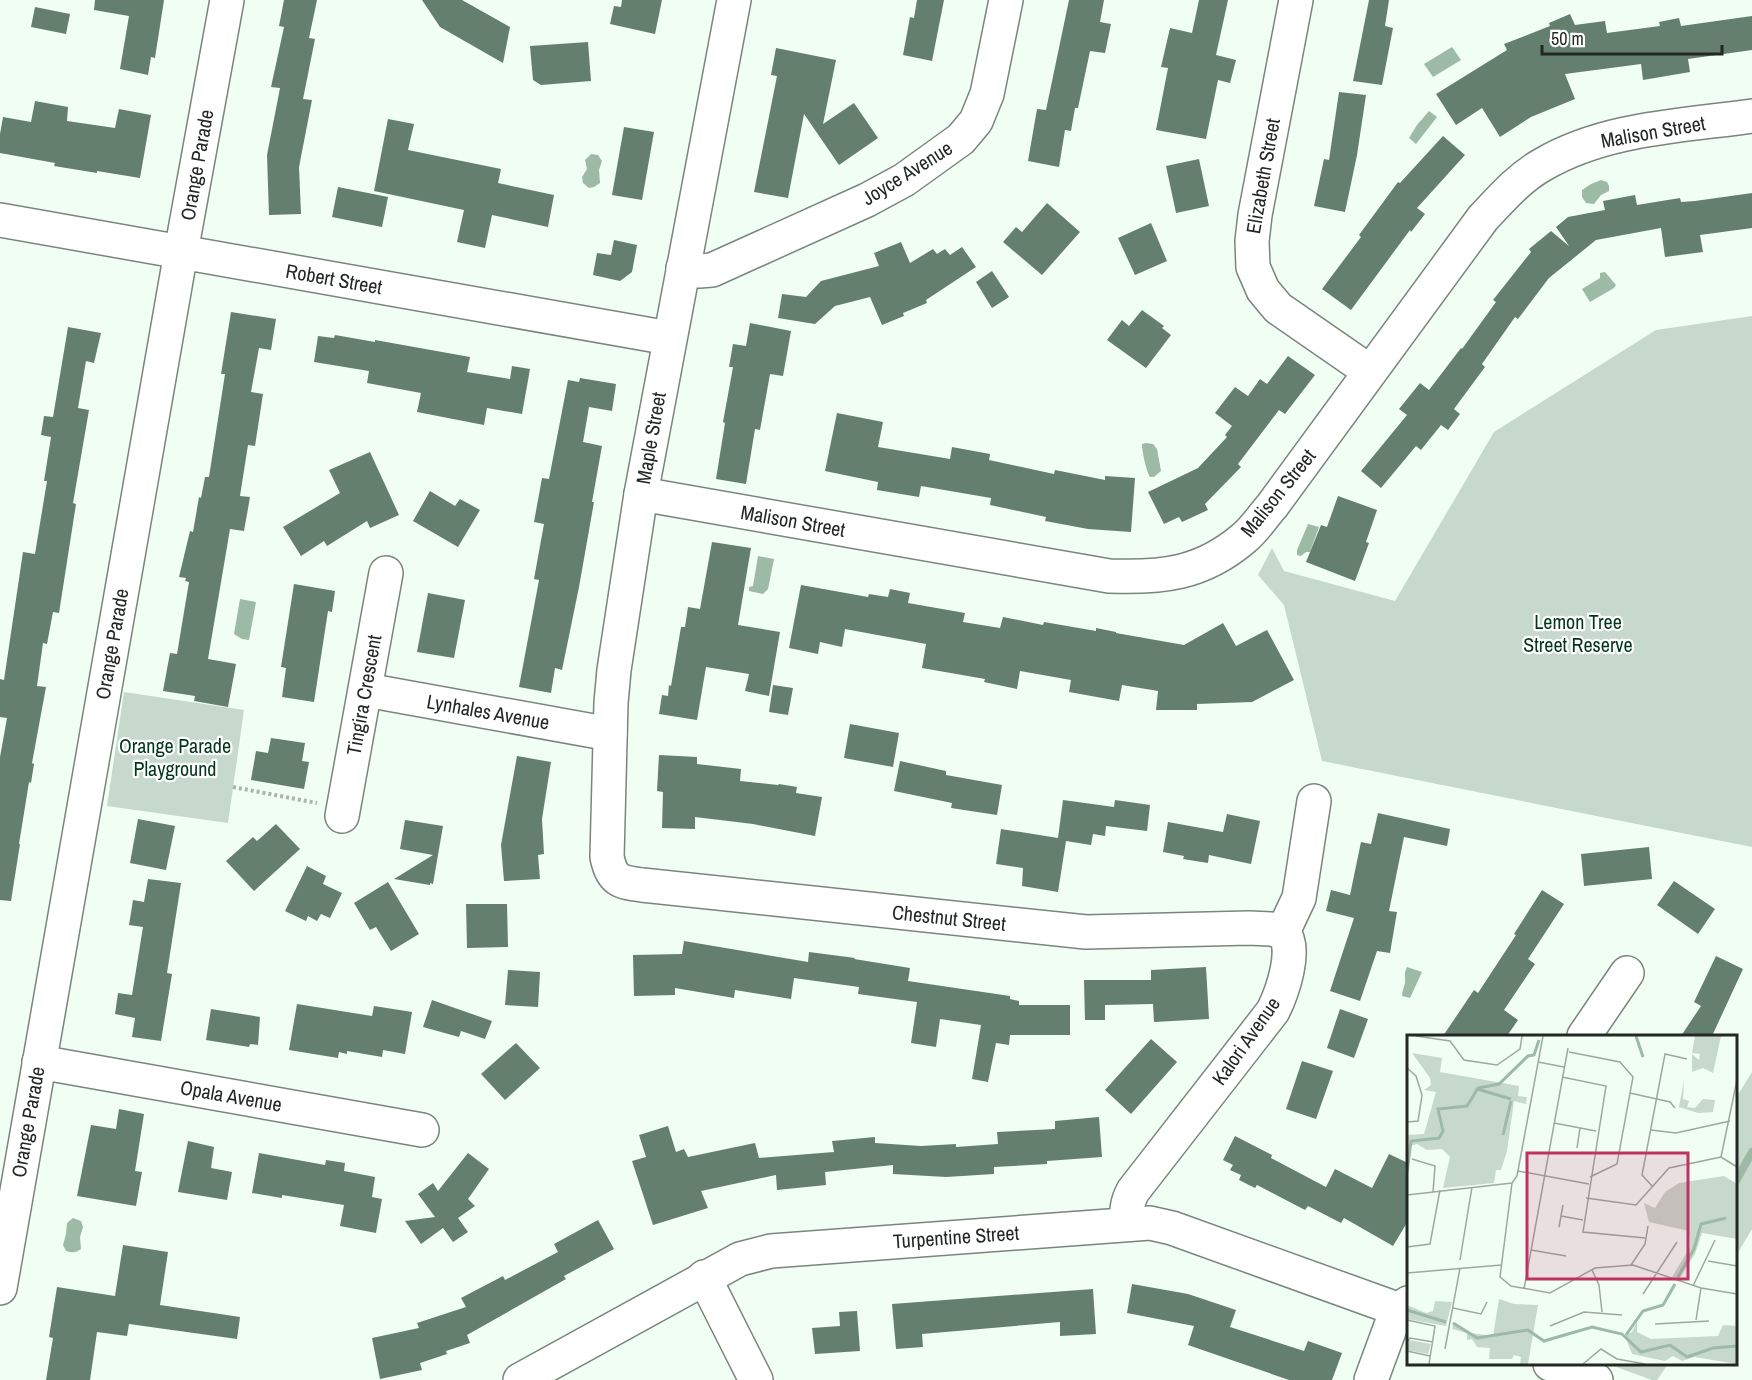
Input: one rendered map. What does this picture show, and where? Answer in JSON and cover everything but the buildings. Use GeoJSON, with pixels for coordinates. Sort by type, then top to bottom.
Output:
{"type":"FeatureCollection","features":[{"type":"Feature","properties":{"kind":"street","name":"Orange Parade"},"geometry":{"type":"LineString","coordinates":[[0,1288],[227,0]]}},
{"type":"Feature","properties":{"kind":"street","name":"Maple Street"},"geometry":{"type":"LineString","coordinates":[[615,878],[609,868],[607,857],[614,670],[641,494],[734,0]]}},
{"type":"Feature","properties":{"kind":"street","name":"Joyce Avenue"},"geometry":{"type":"LineString","coordinates":[[683,268],[699,271],[712,270],[867,201],[904,180],[961,139],[976,121],[987,94],[1006,0]]}},
{"type":"Feature","properties":{"kind":"street","name":"Elizabeth Street"},"geometry":{"type":"LineString","coordinates":[[1296,0],[1255,215],[1252,241],[1253,267],[1263,290],[1278,308],[1369,371]]}},
{"type":"Feature","properties":{"kind":"street","name":"Malison Street"},"geometry":{"type":"LineString","coordinates":[[641,494],[1109,576],[1143,578],[1179,573],[1214,560],[1246,537],[1272,506],[1483,218],[1509,190],[1540,166],[1581,145],[1623,134],[1752,117]]}},
{"type":"Feature","properties":{"kind":"street","name":"Robert Street"},"geometry":{"type":"LineString","coordinates":[[0,220],[669,338]]}},
{"type":"Feature","properties":{"kind":"street","name":"Tingira Crescent"},"geometry":{"type":"LineString","coordinates":[[343,812],[386,573]]}},
{"type":"Feature","properties":{"kind":"street","name":"Lynhales Avenue"},"geometry":{"type":"LineString","coordinates":[[366,690],[610,734]]}},
{"type":"Feature","properties":{"kind":"street"},"geometry":{"type":"LineString","coordinates":[[1283,932],[1299,898],[1314,801]]}},
{"type":"Feature","properties":{"kind":"street","name":"Chestnut Street"},"geometry":{"type":"LineString","coordinates":[[615,878],[628,883],[654,886],[1086,932],[1249,928],[1283,932]]}},
{"type":"Feature","properties":{"kind":"street","name":"Kalori Avenue"},"geometry":{"type":"LineString","coordinates":[[1127,1224],[1126,1209],[1133,1191],[1273,1011],[1282,988],[1290,948],[1288,937],[1283,932]]}},
{"type":"Feature","properties":{"kind":"street"},"geometry":{"type":"LineString","coordinates":[[1585,1035],[1627,973]]}},
{"type":"Feature","properties":{"kind":"street","name":"Opala Avenue"},"geometry":{"type":"LineString","coordinates":[[39,1062],[422,1130]]}},
{"type":"Feature","properties":{"kind":"street","name":"Turpentine Street"},"geometry":{"type":"LineString","coordinates":[[520,1380],[704,1277],[740,1259],[771,1251],[1150,1223],[1172,1228],[1406,1309]]}},
{"type":"Feature","properties":{"kind":"street"},"geometry":{"type":"LineString","coordinates":[[704,1277],[756,1380]]}},
{"type":"Feature","properties":{"kind":"street"},"geometry":{"type":"LineString","coordinates":[[1371,1380],[1392,1323],[1406,1309]]}},
{"type":"Feature","properties":{"kind":"street"},"geometry":{"type":"LineString","coordinates":[[1553,1365],[1596,1380]]}},
{"type":"Feature","properties":{"kind":"path"},"geometry":{"type":"LineString","coordinates":[[232,788],[343,812]]}},
{"type":"Feature","properties":{"kind":"green space","name":"Lemon Tree Street Reserve"},"geometry":{"type":"Polygon","coordinates":[[[1752,316],[1752,847],[1322,761],[1284,605],[1258,575],[1272,548],[1284,571],[1395,601],[1494,432],[1656,330],[1752,316]]]}},
{"type":"Feature","properties":{"kind":"green space","name":"Orange Parade Playground"},"geometry":{"type":"Polygon","coordinates":[[[124,692],[244,710],[228,823],[107,806],[124,692]]]}},
{"type":"Feature","properties":{"kind":"green space"},"geometry":{"type":"Polygon","coordinates":[[[1752,1072],[1752,1229],[1737,1254],[1737,1096],[1752,1072]]]}},
{"type":"Feature","properties":{"kind":"green space"},"geometry":{"type":"Polygon","coordinates":[[[1611,1365],[1667,1365],[1657,1380],[1611,1365]]]}},
{"type":"Feature","properties":{"kind":"shaded area"},"geometry":{"type":"Polygon","coordinates":[[[1452,47],[1461,60],[1433,77],[1424,64],[1452,47]]]}},
{"type":"Feature","properties":{"kind":"shaded area"},"geometry":{"type":"Polygon","coordinates":[[[1429,111],[1437,117],[1416,144],[1409,138],[1429,111]]]}},
{"type":"Feature","properties":{"kind":"shaded area"},"geometry":{"type":"Polygon","coordinates":[[[591,154],[598,155],[602,161],[599,170],[600,183],[589,188],[583,183],[582,177],[587,169],[585,160],[591,154]]]}},
{"type":"Feature","properties":{"kind":"shaded area"},"geometry":{"type":"Polygon","coordinates":[[[1601,180],[1607,182],[1609,191],[1601,195],[1594,204],[1586,203],[1582,197],[1582,190],[1601,180]]]}},
{"type":"Feature","properties":{"kind":"shaded area"},"geometry":{"type":"Polygon","coordinates":[[[1605,272],[1616,285],[1590,302],[1582,289],[1600,278],[1600,273],[1605,272]]]}},
{"type":"Feature","properties":{"kind":"shaded area"},"geometry":{"type":"Polygon","coordinates":[[[1142,444],[1153,444],[1157,449],[1161,471],[1154,477],[1150,477],[1144,461],[1142,444]]]}},
{"type":"Feature","properties":{"kind":"shaded area"},"geometry":{"type":"Polygon","coordinates":[[[1308,524],[1319,527],[1310,552],[1301,556],[1297,555],[1297,550],[1308,524]]]}},
{"type":"Feature","properties":{"kind":"shaded area"},"geometry":{"type":"Polygon","coordinates":[[[758,556],[774,559],[768,589],[763,594],[749,591],[749,587],[753,586],[758,556]]]}},
{"type":"Feature","properties":{"kind":"shaded area"},"geometry":{"type":"Polygon","coordinates":[[[240,599],[256,602],[249,640],[234,634],[240,599]]]}},
{"type":"Feature","properties":{"kind":"shaded area"},"geometry":{"type":"Polygon","coordinates":[[[1407,967],[1422,972],[1410,998],[1402,996],[1407,967]]]}},
{"type":"Feature","properties":{"kind":"shaded area"},"geometry":{"type":"Polygon","coordinates":[[[73,1218],[81,1221],[83,1227],[80,1237],[81,1249],[72,1252],[66,1251],[63,1245],[67,1223],[73,1218]]]}},
{"type":"Feature","properties":{"kind":"waterway"},"geometry":{"type":"LineString","coordinates":[[1737,1179],[1752,1152]]}}]}
